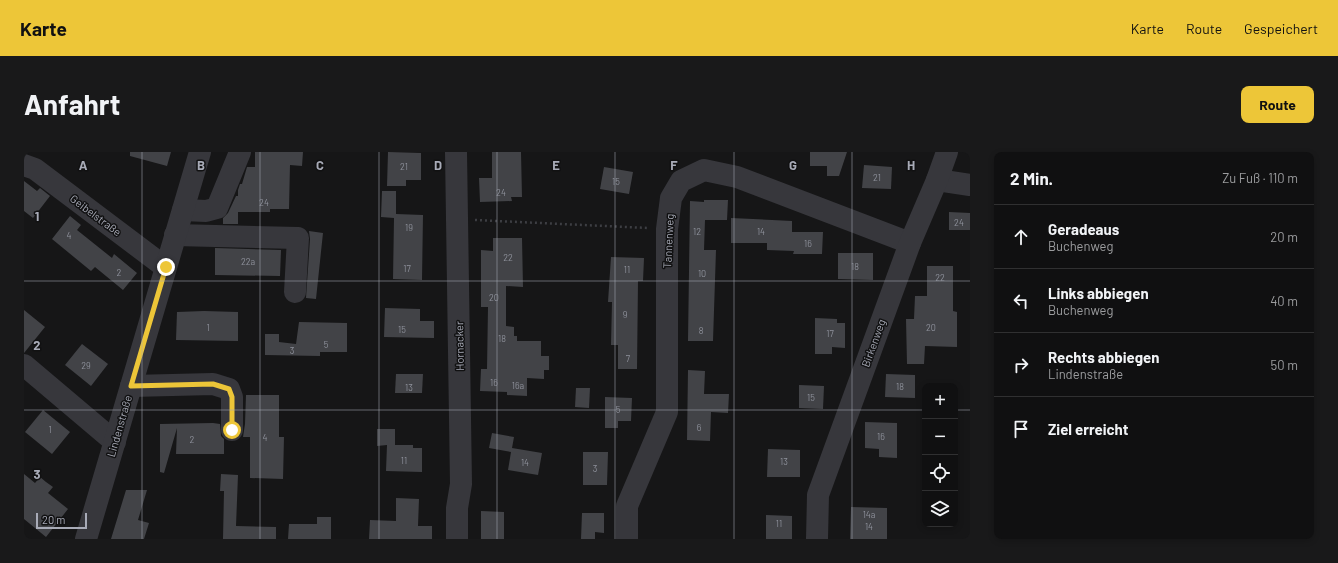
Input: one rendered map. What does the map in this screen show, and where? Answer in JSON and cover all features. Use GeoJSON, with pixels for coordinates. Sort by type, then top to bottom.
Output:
{"type":"FeatureCollection","features":[{"type":"Feature","properties":{"kind":"street","name":"Lindenstraße"},"geometry":{"type":"LineString","coordinates":[[86,539],[200,152]]}},
{"type":"Feature","properties":{"kind":"street"},"geometry":{"type":"LineString","coordinates":[[183,210],[206,211],[217,208],[240,152]]}},
{"type":"Feature","properties":{"kind":"street","name":"Hornacker"},"geometry":{"type":"LineString","coordinates":[[456,152],[461,484],[457,508],[457,539]]}},
{"type":"Feature","properties":{"kind":"street","name":"Birkenweg"},"geometry":{"type":"LineString","coordinates":[[817,539],[818,495],[910,243],[937,180],[947,152]]}},
{"type":"Feature","properties":{"kind":"street","name":"Geibelstraße"},"geometry":{"type":"LineString","coordinates":[[24,165],[35,169],[166,267]]}},
{"type":"Feature","properties":{"kind":"street","name":"Tannenweg"},"geometry":{"type":"LineString","coordinates":[[627,539],[627,506],[666,412],[667,229],[671,198],[681,181],[704,170],[737,177],[910,243]]}},
{"type":"Feature","properties":{"kind":"street"},"geometry":{"type":"LineString","coordinates":[[937,180],[970,185]]}},
{"type":"Feature","properties":{"kind":"street"},"geometry":{"type":"LineString","coordinates":[[175,235],[298,238],[294,292]]}},
{"type":"Feature","properties":{"kind":"street"},"geometry":{"type":"LineString","coordinates":[[24,366],[114,442]]}},
{"type":"Feature","properties":{"kind":"street"},"geometry":{"type":"LineString","coordinates":[[131,386],[213,384],[229,389],[232,397],[232,430]]}},
{"type":"Feature","properties":{"kind":"path"},"geometry":{"type":"LineString","coordinates":[[457,219],[667,229]]}},
{"type":"Feature","properties":{"kind":"building"},"geometry":{"type":"Polygon","coordinates":[[[130,152],[171,152],[167,166],[130,156],[130,152]]]}},
{"type":"Feature","properties":{"kind":"building"},"geometry":{"type":"Polygon","coordinates":[[[255,152],[303,152],[302,166],[290,165],[289,209],[270,209],[270,212],[238,212],[238,224],[223,224],[223,218],[228,213],[236,196],[238,196],[238,190],[240,184],[242,184],[247,167],[255,167],[255,152]]]}},
{"type":"Feature","properties":{"kind":"building"},"geometry":{"type":"Polygon","coordinates":[[[388,152],[421,153],[421,180],[406,180],[406,186],[387,186],[388,152]]]}},
{"type":"Feature","properties":{"kind":"building"},"geometry":{"type":"Polygon","coordinates":[[[492,152],[521,152],[522,197],[511,197],[512,201],[480,202],[479,178],[492,178],[492,152]]]}},
{"type":"Feature","properties":{"kind":"building"},"geometry":{"type":"Polygon","coordinates":[[[810,152],[847,152],[839,176],[827,176],[827,166],[810,166],[810,152]]]}},
{"type":"Feature","properties":{"kind":"building"},"geometry":{"type":"Polygon","coordinates":[[[864,165],[892,167],[891,189],[862,188],[864,165]]]}},
{"type":"Feature","properties":{"kind":"building"},"geometry":{"type":"Polygon","coordinates":[[[604,167],[633,172],[629,194],[600,189],[604,167]]]}},
{"type":"Feature","properties":{"kind":"building"},"geometry":{"type":"Polygon","coordinates":[[[24,181],[37,191],[40,188],[50,196],[33,218],[24,211],[24,181]]]}},
{"type":"Feature","properties":{"kind":"building"},"geometry":{"type":"Polygon","coordinates":[[[382,191],[396,191],[396,214],[423,215],[422,280],[393,279],[394,218],[381,217],[382,191]]]}},
{"type":"Feature","properties":{"kind":"building"},"geometry":{"type":"Polygon","coordinates":[[[704,200],[728,200],[727,220],[705,220],[704,250],[716,250],[713,341],[688,341],[690,201],[704,202],[704,200]]]}},
{"type":"Feature","properties":{"kind":"building"},"geometry":{"type":"Polygon","coordinates":[[[949,212],[970,213],[970,230],[949,230],[949,212]]]}},
{"type":"Feature","properties":{"kind":"building"},"geometry":{"type":"Polygon","coordinates":[[[70,216],[81,225],[77,230],[112,258],[114,254],[137,273],[123,290],[95,267],[91,271],[52,239],[70,216]]]}},
{"type":"Feature","properties":{"kind":"building"},"geometry":{"type":"Polygon","coordinates":[[[731,218],[792,221],[792,232],[823,232],[822,254],[793,254],[794,251],[767,250],[767,243],[731,243],[731,218]]]}},
{"type":"Feature","properties":{"kind":"building"},"geometry":{"type":"Polygon","coordinates":[[[309,231],[323,233],[316,299],[306,298],[310,239],[309,231]]]}},
{"type":"Feature","properties":{"kind":"building"},"geometry":{"type":"Polygon","coordinates":[[[493,238],[522,238],[523,287],[506,286],[506,326],[514,327],[514,336],[517,336],[517,341],[541,341],[541,356],[549,356],[549,370],[544,370],[544,379],[527,378],[527,396],[507,395],[507,392],[480,391],[481,369],[487,369],[488,307],[481,307],[481,250],[493,251],[493,238]]]}},
{"type":"Feature","properties":{"kind":"building"},"geometry":{"type":"Polygon","coordinates":[[[215,248],[281,250],[280,276],[215,275],[215,248]]]}},
{"type":"Feature","properties":{"kind":"building"},"geometry":{"type":"Polygon","coordinates":[[[838,253],[873,253],[873,280],[838,279],[838,253]]]}},
{"type":"Feature","properties":{"kind":"building"},"geometry":{"type":"Polygon","coordinates":[[[611,257],[644,258],[643,281],[638,281],[637,369],[618,369],[618,345],[611,345],[612,302],[608,302],[611,257]]]}},
{"type":"Feature","properties":{"kind":"building"},"geometry":{"type":"Polygon","coordinates":[[[927,266],[953,266],[953,311],[957,312],[957,347],[925,346],[924,364],[907,364],[906,319],[914,319],[915,296],[927,296],[927,266]]]}},
{"type":"Feature","properties":{"kind":"building"},"geometry":{"type":"Polygon","coordinates":[[[385,308],[420,309],[420,321],[434,321],[434,338],[384,337],[385,308]]]}},
{"type":"Feature","properties":{"kind":"building"},"geometry":{"type":"Polygon","coordinates":[[[24,310],[45,327],[24,353],[24,310]]]}},
{"type":"Feature","properties":{"kind":"building"},"geometry":{"type":"Polygon","coordinates":[[[177,312],[238,312],[238,341],[176,340],[177,312]]]}},
{"type":"Feature","properties":{"kind":"building"},"geometry":{"type":"Polygon","coordinates":[[[815,318],[837,319],[837,323],[845,323],[845,348],[832,347],[832,354],[815,354],[815,318]]]}},
{"type":"Feature","properties":{"kind":"building"},"geometry":{"type":"Polygon","coordinates":[[[299,322],[347,323],[347,352],[320,352],[320,356],[265,355],[265,334],[279,334],[279,342],[296,344],[299,322]]]}},
{"type":"Feature","properties":{"kind":"building"},"geometry":{"type":"Polygon","coordinates":[[[82,344],[108,364],[91,386],[65,365],[82,344]]]}},
{"type":"Feature","properties":{"kind":"building"},"geometry":{"type":"Polygon","coordinates":[[[688,370],[705,371],[704,394],[729,394],[728,413],[711,412],[710,441],[687,440],[688,370]]]}},
{"type":"Feature","properties":{"kind":"building"},"geometry":{"type":"Polygon","coordinates":[[[396,374],[423,374],[422,393],[395,393],[396,374]]]}},
{"type":"Feature","properties":{"kind":"building"},"geometry":{"type":"Polygon","coordinates":[[[886,374],[915,375],[915,398],[885,397],[886,374]]]}},
{"type":"Feature","properties":{"kind":"building"},"geometry":{"type":"Polygon","coordinates":[[[799,385],[824,386],[823,409],[799,408],[799,385]]]}},
{"type":"Feature","properties":{"kind":"building"},"geometry":{"type":"Polygon","coordinates":[[[576,388],[590,388],[589,408],[575,407],[576,388]]]}},
{"type":"Feature","properties":{"kind":"building"},"geometry":{"type":"Polygon","coordinates":[[[246,395],[279,395],[279,437],[284,437],[283,479],[250,478],[250,437],[243,437],[246,395]]]}},
{"type":"Feature","properties":{"kind":"building"},"geometry":{"type":"Polygon","coordinates":[[[605,397],[632,398],[631,421],[618,421],[618,428],[605,428],[605,397]]]}},
{"type":"Feature","properties":{"kind":"building"},"geometry":{"type":"Polygon","coordinates":[[[43,410],[70,432],[52,454],[25,432],[43,410]]]}},
{"type":"Feature","properties":{"kind":"building"},"geometry":{"type":"Polygon","coordinates":[[[865,422],[897,423],[897,458],[879,457],[879,449],[865,448],[865,422]]]}},
{"type":"Feature","properties":{"kind":"building"},"geometry":{"type":"Polygon","coordinates":[[[160,424],[220,424],[221,436],[224,439],[224,454],[176,454],[177,428],[164,473],[160,472],[160,424]]]}},
{"type":"Feature","properties":{"kind":"building"},"geometry":{"type":"Polygon","coordinates":[[[377,429],[395,429],[395,445],[413,445],[413,448],[422,448],[422,472],[386,471],[387,445],[377,446],[377,429]]]}},
{"type":"Feature","properties":{"kind":"building"},"geometry":{"type":"Polygon","coordinates":[[[492,433],[514,437],[512,448],[542,453],[538,475],[508,470],[511,452],[489,448],[492,433]]]}},
{"type":"Feature","properties":{"kind":"building"},"geometry":{"type":"Polygon","coordinates":[[[768,449],[800,450],[800,477],[767,477],[768,449]]]}},
{"type":"Feature","properties":{"kind":"building"},"geometry":{"type":"Polygon","coordinates":[[[583,452],[608,452],[607,485],[583,485],[583,452]]]}},
{"type":"Feature","properties":{"kind":"building"},"geometry":{"type":"Polygon","coordinates":[[[24,474],[35,483],[40,477],[53,487],[48,493],[68,509],[46,537],[24,519],[24,474]]]}},
{"type":"Feature","properties":{"kind":"building"},"geometry":{"type":"Polygon","coordinates":[[[221,474],[238,475],[236,526],[276,527],[276,539],[223,539],[224,491],[220,491],[221,474]]]}},
{"type":"Feature","properties":{"kind":"building"},"geometry":{"type":"Polygon","coordinates":[[[126,490],[147,490],[138,520],[149,523],[144,539],[111,539],[126,490]]]}},
{"type":"Feature","properties":{"kind":"building"},"geometry":{"type":"Polygon","coordinates":[[[396,498],[419,499],[418,526],[432,526],[432,539],[369,539],[370,520],[396,521],[396,498]]]}},
{"type":"Feature","properties":{"kind":"building"},"geometry":{"type":"Polygon","coordinates":[[[851,507],[887,508],[887,539],[850,539],[851,507]]]}},
{"type":"Feature","properties":{"kind":"building"},"geometry":{"type":"Polygon","coordinates":[[[481,511],[504,512],[504,539],[481,539],[481,511]]]}},
{"type":"Feature","properties":{"kind":"building"},"geometry":{"type":"Polygon","coordinates":[[[582,513],[604,513],[604,533],[595,532],[595,539],[581,539],[582,513]]]}},
{"type":"Feature","properties":{"kind":"building"},"geometry":{"type":"Polygon","coordinates":[[[766,515],[792,516],[792,539],[766,539],[766,515]]]}},
{"type":"Feature","properties":{"kind":"building"},"geometry":{"type":"Polygon","coordinates":[[[317,517],[331,517],[331,539],[288,539],[289,524],[317,524],[317,517]]]}},
{"type":"Feature","properties":{"kind":"route"},"geometry":{"type":"LineString","coordinates":[[166,267],[131,386],[213,384],[229,389],[232,397],[232,430]]}}]}
